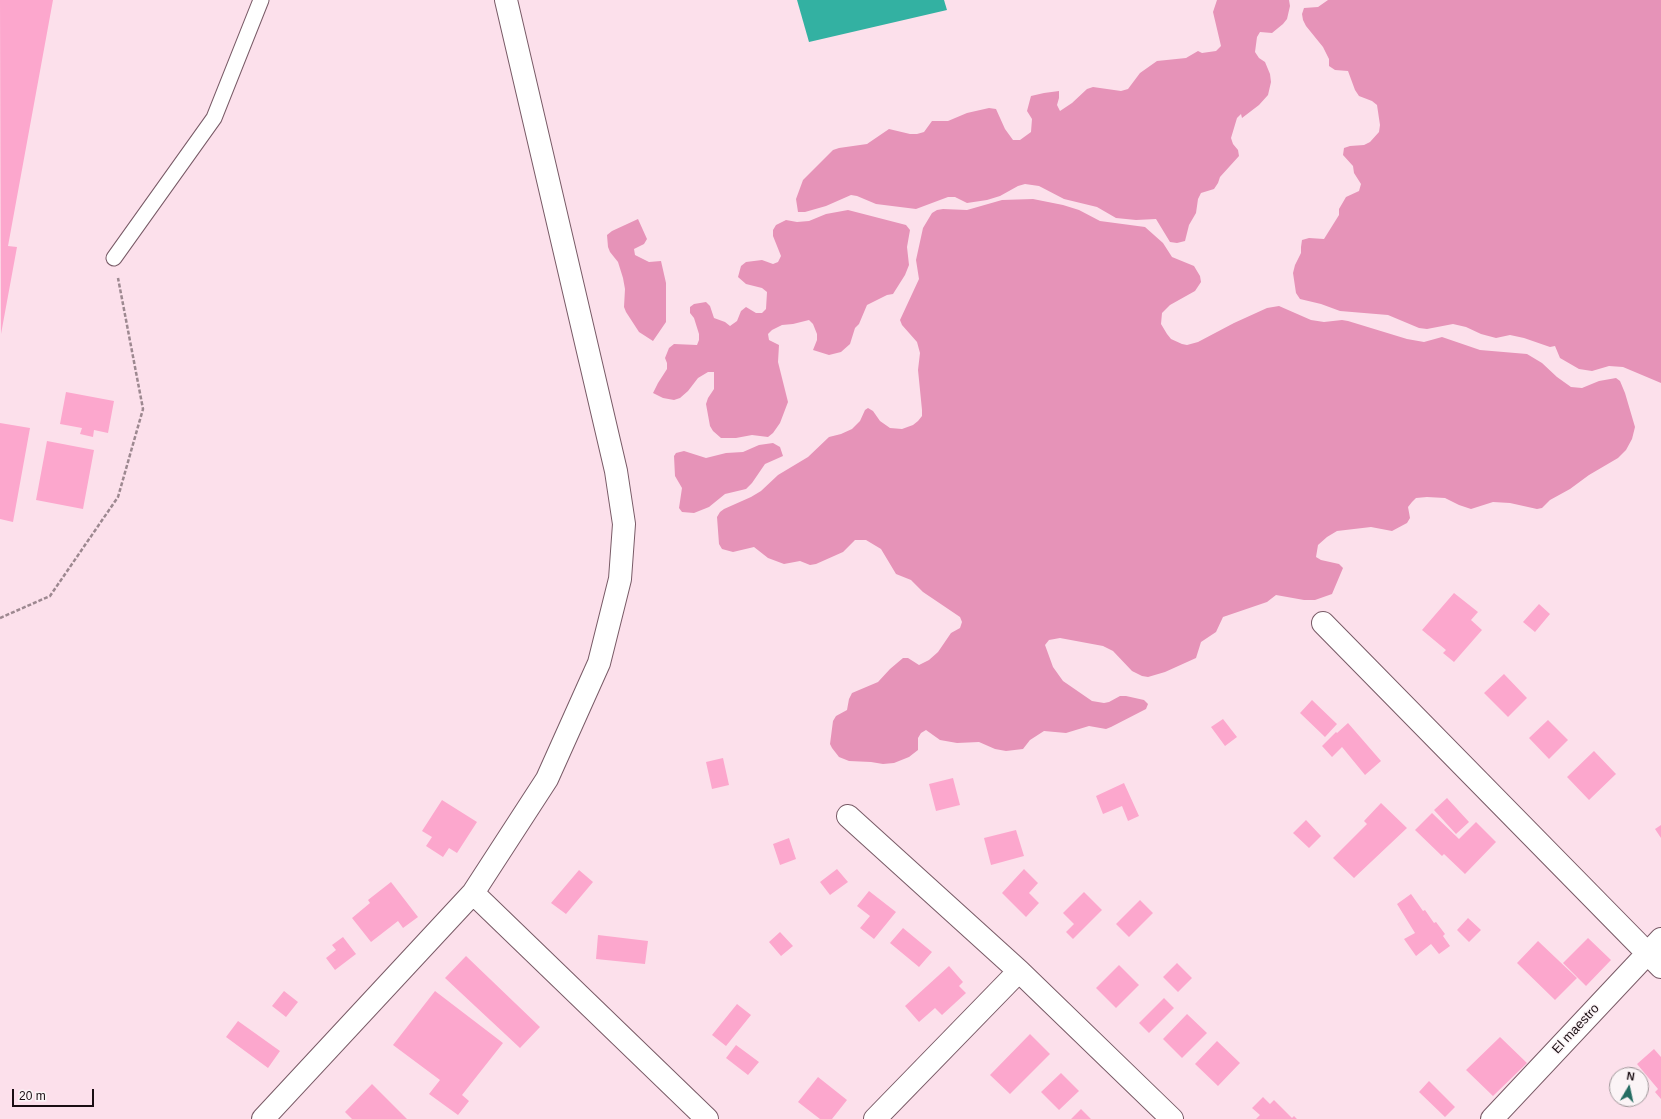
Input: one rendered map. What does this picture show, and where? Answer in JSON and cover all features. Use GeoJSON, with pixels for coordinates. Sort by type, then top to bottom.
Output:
{"type":"FeatureCollection","features":[{"type":"Feature","properties":{"kind":"street"},"geometry":{"type":"LineString","coordinates":[[263,1119],[473,893],[547,779],[600,663],[620,579],[624,524],[616,471],[506,0]]}},
{"type":"Feature","properties":{"kind":"street"},"geometry":{"type":"LineString","coordinates":[[1323,623],[1656,953]]}},
{"type":"Feature","properties":{"kind":"street"},"geometry":{"type":"LineString","coordinates":[[848,816],[1019,971],[1172,1119]]}},
{"type":"Feature","properties":{"kind":"street"},"geometry":{"type":"LineString","coordinates":[[473,893],[707,1119]]}},
{"type":"Feature","properties":{"kind":"street","name":"El maestro"},"geometry":{"type":"LineString","coordinates":[[1492,1119],[1656,953]]}},
{"type":"Feature","properties":{"kind":"street"},"geometry":{"type":"LineString","coordinates":[[875,1119],[1019,971]]}},
{"type":"Feature","properties":{"kind":"lane"},"geometry":{"type":"LineString","coordinates":[[114,258],[214,118],[261,0]]}},
{"type":"Feature","properties":{"kind":"path"},"geometry":{"type":"LineString","coordinates":[[0,618],[50,596],[118,497],[143,409],[114,258]]}},
{"type":"Feature","properties":{"kind":"shaded area"},"geometry":{"type":"Polygon","coordinates":[[[797,0],[944,0],[947,10],[809,42],[797,0]]]}},
{"type":"Feature","properties":{"kind":"shaded area"},"geometry":{"type":"Polygon","coordinates":[[[1217,0],[1289,0],[1290,6],[1287,19],[1283,24],[1272,33],[1260,32],[1257,37],[1255,52],[1259,58],[1265,62],[1270,74],[1271,82],[1268,95],[1259,105],[1242,118],[1241,114],[1237,118],[1231,138],[1233,144],[1238,150],[1239,156],[1220,177],[1214,189],[1201,193],[1198,199],[1196,213],[1189,225],[1185,241],[1177,243],[1170,242],[1156,219],[1136,220],[1116,218],[1097,207],[1064,199],[1039,186],[1025,184],[1018,186],[1000,196],[987,200],[967,203],[955,197],[948,197],[916,209],[876,204],[851,195],[826,206],[805,212],[798,212],[796,199],[803,180],[833,150],[867,144],[889,129],[910,134],[917,134],[924,132],[932,121],[948,121],[967,113],[989,108],[996,109],[1005,129],[1013,140],[1020,140],[1031,132],[1032,119],[1027,111],[1031,96],[1059,91],[1057,105],[1060,111],[1072,103],[1087,89],[1093,87],[1121,91],[1128,89],[1140,73],[1157,61],[1186,58],[1198,51],[1202,53],[1216,51],[1221,46],[1213,12],[1217,0]]]}},
{"type":"Feature","properties":{"kind":"shaded area"},"geometry":{"type":"Polygon","coordinates":[[[1328,0],[1661,0],[1661,383],[1623,367],[1609,366],[1592,371],[1579,369],[1560,358],[1555,346],[1550,347],[1524,338],[1510,335],[1496,338],[1453,324],[1427,329],[1419,328],[1388,315],[1340,311],[1321,304],[1300,299],[1296,293],[1293,273],[1301,253],[1302,240],[1309,238],[1324,239],[1339,215],[1339,209],[1346,197],[1359,191],[1361,184],[1354,173],[1353,166],[1343,155],[1344,148],[1364,145],[1370,142],[1379,132],[1380,125],[1377,105],[1372,101],[1359,96],[1355,90],[1348,71],[1335,70],[1329,66],[1329,59],[1323,47],[1303,20],[1302,14],[1304,8],[1318,7],[1328,0]]]}},
{"type":"Feature","properties":{"kind":"shaded area"},"geometry":{"type":"Polygon","coordinates":[[[1033,199],[1079,210],[1100,221],[1145,227],[1163,243],[1172,257],[1194,266],[1200,276],[1201,282],[1195,291],[1170,305],[1162,313],[1161,324],[1167,334],[1171,339],[1182,344],[1187,345],[1198,342],[1267,308],[1279,306],[1311,320],[1324,322],[1342,320],[1348,321],[1407,339],[1424,342],[1442,337],[1480,350],[1527,354],[1542,363],[1557,377],[1571,387],[1582,388],[1599,381],[1616,378],[1620,381],[1635,427],[1632,439],[1626,450],[1618,458],[1550,500],[1542,508],[1537,509],[1510,503],[1493,502],[1471,509],[1445,498],[1416,498],[1408,507],[1410,518],[1407,523],[1392,531],[1371,527],[1337,531],[1318,545],[1316,557],[1321,560],[1339,564],[1343,568],[1332,594],[1315,600],[1304,600],[1276,595],[1267,602],[1223,617],[1216,632],[1201,642],[1196,658],[1165,672],[1148,677],[1142,676],[1132,671],[1113,651],[1103,646],[1060,638],[1049,640],[1045,645],[1053,667],[1063,681],[1092,701],[1104,703],[1120,696],[1126,696],[1144,700],[1148,704],[1146,709],[1111,727],[1106,729],[1089,726],[1066,733],[1044,731],[1030,740],[1023,749],[1006,751],[995,749],[979,742],[957,743],[940,740],[926,730],[921,733],[918,738],[918,750],[909,757],[894,763],[883,764],[849,761],[839,757],[830,744],[833,721],[836,716],[847,710],[852,693],[878,682],[903,658],[908,658],[919,665],[929,660],[938,652],[951,633],[960,628],[962,622],[960,617],[923,592],[911,580],[896,574],[881,549],[866,540],[855,540],[843,552],[816,564],[810,565],[800,561],[784,564],[768,558],[754,547],[733,552],[722,549],[719,544],[717,517],[724,509],[761,491],[778,475],[808,457],[829,437],[852,429],[860,421],[865,410],[868,408],[873,411],[880,421],[890,428],[902,429],[913,425],[918,421],[922,416],[918,370],[920,353],[917,342],[902,325],[900,320],[919,279],[916,260],[923,228],[932,213],[937,210],[967,210],[1002,200],[1033,199]]]}},
{"type":"Feature","properties":{"kind":"shaded area"},"geometry":{"type":"Polygon","coordinates":[[[848,210],[906,225],[910,230],[907,247],[909,265],[905,275],[893,294],[887,295],[867,305],[859,324],[855,328],[850,344],[841,352],[829,355],[813,350],[817,340],[817,334],[813,324],[809,320],[782,325],[772,330],[768,334],[769,340],[779,345],[778,362],[788,402],[780,423],[773,433],[768,437],[752,435],[736,438],[721,438],[713,431],[710,426],[706,404],[714,389],[714,372],[708,372],[698,378],[688,391],[680,398],[674,400],[663,398],[653,393],[667,369],[665,358],[669,348],[674,344],[697,345],[699,334],[694,318],[690,313],[690,307],[694,304],[706,302],[710,306],[714,318],[725,322],[730,326],[737,321],[741,311],[746,307],[756,313],[762,313],[766,309],[767,292],[762,288],[746,284],[738,277],[741,266],[746,262],[762,260],[773,264],[778,262],[781,256],[773,236],[773,230],[776,225],[786,220],[797,222],[809,221],[826,214],[848,210]]]}},
{"type":"Feature","properties":{"kind":"shaded area"},"geometry":{"type":"Polygon","coordinates":[[[638,219],[647,239],[644,244],[634,249],[635,255],[649,262],[661,261],[666,283],[666,322],[653,341],[639,332],[626,312],[624,307],[625,289],[623,278],[618,262],[608,247],[607,235],[612,231],[638,219]]]}},
{"type":"Feature","properties":{"kind":"shaded area"},"geometry":{"type":"Polygon","coordinates":[[[773,443],[780,447],[783,456],[765,464],[746,489],[725,494],[709,507],[694,513],[682,512],[679,508],[682,488],[675,476],[674,456],[676,453],[684,451],[706,458],[726,453],[743,452],[759,445],[773,443]]]}},
{"type":"Feature","properties":{"kind":"building"},"geometry":{"type":"Polygon","coordinates":[[[0,0],[53,0],[8,246],[17,247],[1,334],[0,0]]]}},
{"type":"Feature","properties":{"kind":"building"},"geometry":{"type":"Polygon","coordinates":[[[66,392],[114,401],[108,433],[94,430],[93,437],[80,434],[82,428],[60,424],[66,392]]]}},
{"type":"Feature","properties":{"kind":"building"},"geometry":{"type":"Polygon","coordinates":[[[0,423],[30,428],[13,522],[0,519],[0,423]]]}},
{"type":"Feature","properties":{"kind":"building"},"geometry":{"type":"Polygon","coordinates":[[[47,441],[94,450],[83,509],[36,500],[47,441]]]}},
{"type":"Feature","properties":{"kind":"building"},"geometry":{"type":"Polygon","coordinates":[[[1454,593],[1478,612],[1471,620],[1482,630],[1454,662],[1443,653],[1446,650],[1422,630],[1454,593]]]}},
{"type":"Feature","properties":{"kind":"building"},"geometry":{"type":"Polygon","coordinates":[[[1539,604],[1550,614],[1535,632],[1523,622],[1539,604]]]}},
{"type":"Feature","properties":{"kind":"building"},"geometry":{"type":"Polygon","coordinates":[[[1504,674],[1527,698],[1508,717],[1484,693],[1504,674]]]}},
{"type":"Feature","properties":{"kind":"building"},"geometry":{"type":"Polygon","coordinates":[[[1312,700],[1337,724],[1325,737],[1300,713],[1312,700]]]}},
{"type":"Feature","properties":{"kind":"building"},"geometry":{"type":"Polygon","coordinates":[[[1223,719],[1237,737],[1225,746],[1211,727],[1223,719]]]}},
{"type":"Feature","properties":{"kind":"building"},"geometry":{"type":"Polygon","coordinates":[[[1548,720],[1568,740],[1549,759],[1529,738],[1548,720]]]}},
{"type":"Feature","properties":{"kind":"building"},"geometry":{"type":"Polygon","coordinates":[[[1348,723],[1381,761],[1365,775],[1342,747],[1332,757],[1322,746],[1336,732],[1337,733],[1348,723]]]}},
{"type":"Feature","properties":{"kind":"building"},"geometry":{"type":"Polygon","coordinates":[[[1594,751],[1616,774],[1589,800],[1567,777],[1594,751]]]}},
{"type":"Feature","properties":{"kind":"building"},"geometry":{"type":"Polygon","coordinates":[[[723,758],[729,785],[712,789],[706,762],[723,758]]]}},
{"type":"Feature","properties":{"kind":"building"},"geometry":{"type":"Polygon","coordinates":[[[953,778],[960,805],[936,811],[929,784],[953,778]]]}},
{"type":"Feature","properties":{"kind":"building"},"geometry":{"type":"Polygon","coordinates":[[[1124,783],[1139,816],[1128,821],[1122,806],[1103,814],[1096,796],[1124,783]]]}},
{"type":"Feature","properties":{"kind":"building"},"geometry":{"type":"Polygon","coordinates":[[[1447,798],[1469,822],[1456,834],[1434,810],[1447,798]]]}},
{"type":"Feature","properties":{"kind":"building"},"geometry":{"type":"Polygon","coordinates":[[[442,800],[477,822],[457,853],[449,848],[443,857],[426,846],[432,837],[422,831],[442,800]]]}},
{"type":"Feature","properties":{"kind":"building"},"geometry":{"type":"Polygon","coordinates":[[[1381,803],[1407,828],[1354,878],[1333,858],[1367,824],[1364,821],[1381,803]]]}},
{"type":"Feature","properties":{"kind":"building"},"geometry":{"type":"Polygon","coordinates":[[[1432,813],[1459,839],[1476,822],[1496,842],[1465,874],[1444,854],[1442,856],[1415,830],[1432,813]]]}},
{"type":"Feature","properties":{"kind":"building"},"geometry":{"type":"Polygon","coordinates":[[[1306,820],[1321,836],[1309,848],[1293,833],[1306,820]]]}},
{"type":"Feature","properties":{"kind":"building"},"geometry":{"type":"Polygon","coordinates":[[[1661,825],[1661,838],[1655,829],[1661,825]]]}},
{"type":"Feature","properties":{"kind":"building"},"geometry":{"type":"Polygon","coordinates":[[[1016,830],[1024,856],[991,865],[984,838],[1016,830]]]}},
{"type":"Feature","properties":{"kind":"building"},"geometry":{"type":"Polygon","coordinates":[[[789,838],[796,859],[780,865],[773,844],[789,838]]]}},
{"type":"Feature","properties":{"kind":"building"},"geometry":{"type":"Polygon","coordinates":[[[837,869],[848,882],[830,895],[820,882],[837,869]]]}},
{"type":"Feature","properties":{"kind":"building"},"geometry":{"type":"Polygon","coordinates":[[[1024,869],[1038,883],[1029,893],[1039,903],[1026,917],[1002,893],[1024,869]]]}},
{"type":"Feature","properties":{"kind":"building"},"geometry":{"type":"Polygon","coordinates":[[[579,870],[593,882],[566,914],[551,903],[579,870]]]}},
{"type":"Feature","properties":{"kind":"building"},"geometry":{"type":"Polygon","coordinates":[[[391,882],[418,917],[403,928],[398,921],[371,942],[352,918],[370,903],[368,900],[391,882]]]}},
{"type":"Feature","properties":{"kind":"building"},"geometry":{"type":"Polygon","coordinates":[[[869,891],[896,912],[874,939],[860,928],[870,916],[857,906],[869,891]]]}},
{"type":"Feature","properties":{"kind":"building"},"geometry":{"type":"Polygon","coordinates":[[[1084,892],[1102,910],[1073,939],[1066,932],[1074,924],[1063,913],[1084,892]]]}},
{"type":"Feature","properties":{"kind":"building"},"geometry":{"type":"Polygon","coordinates":[[[1411,894],[1423,911],[1425,910],[1434,923],[1436,922],[1445,934],[1443,936],[1450,946],[1439,954],[1431,944],[1416,956],[1404,939],[1415,933],[1397,904],[1411,894]]]}},
{"type":"Feature","properties":{"kind":"building"},"geometry":{"type":"Polygon","coordinates":[[[1140,900],[1153,913],[1129,937],[1116,924],[1140,900]]]}},
{"type":"Feature","properties":{"kind":"building"},"geometry":{"type":"Polygon","coordinates":[[[1468,918],[1481,930],[1469,942],[1457,930],[1468,918]]]}},
{"type":"Feature","properties":{"kind":"building"},"geometry":{"type":"Polygon","coordinates":[[[903,928],[932,952],[919,967],[890,943],[903,928]]]}},
{"type":"Feature","properties":{"kind":"building"},"geometry":{"type":"Polygon","coordinates":[[[780,932],[793,946],[781,956],[769,942],[780,932]]]}},
{"type":"Feature","properties":{"kind":"building"},"geometry":{"type":"Polygon","coordinates":[[[598,935],[648,941],[645,964],[596,959],[598,935]]]}},
{"type":"Feature","properties":{"kind":"building"},"geometry":{"type":"Polygon","coordinates":[[[343,937],[356,954],[335,970],[326,958],[336,950],[332,945],[343,937]]]}},
{"type":"Feature","properties":{"kind":"building"},"geometry":{"type":"Polygon","coordinates":[[[1588,938],[1611,960],[1586,986],[1563,963],[1588,938]]]}},
{"type":"Feature","properties":{"kind":"building"},"geometry":{"type":"Polygon","coordinates":[[[1538,941],[1577,978],[1555,1000],[1517,963],[1538,941]]]}},
{"type":"Feature","properties":{"kind":"building"},"geometry":{"type":"Polygon","coordinates":[[[466,956],[540,1027],[520,1048],[445,978],[466,956]]]}},
{"type":"Feature","properties":{"kind":"building"},"geometry":{"type":"Polygon","coordinates":[[[1177,963],[1192,978],[1178,992],[1163,977],[1177,963]]]}},
{"type":"Feature","properties":{"kind":"building"},"geometry":{"type":"Polygon","coordinates":[[[1119,965],[1139,985],[1116,1008],[1096,988],[1119,965]]]}},
{"type":"Feature","properties":{"kind":"building"},"geometry":{"type":"Polygon","coordinates":[[[949,966],[963,982],[959,986],[966,993],[942,1015],[935,1008],[919,1022],[905,1006],[949,966]]]}},
{"type":"Feature","properties":{"kind":"building"},"geometry":{"type":"Polygon","coordinates":[[[284,991],[298,1002],[286,1017],[272,1006],[284,991]]]}},
{"type":"Feature","properties":{"kind":"building"},"geometry":{"type":"Polygon","coordinates":[[[435,991],[503,1043],[462,1095],[469,1101],[458,1115],[429,1094],[440,1080],[393,1045],[435,991]]]}},
{"type":"Feature","properties":{"kind":"building"},"geometry":{"type":"Polygon","coordinates":[[[1164,998],[1174,1008],[1149,1033],[1139,1023],[1164,998]]]}},
{"type":"Feature","properties":{"kind":"building"},"geometry":{"type":"Polygon","coordinates":[[[737,1004],[751,1015],[726,1046],[712,1035],[737,1004]]]}},
{"type":"Feature","properties":{"kind":"building"},"geometry":{"type":"Polygon","coordinates":[[[1187,1014],[1207,1033],[1182,1058],[1163,1039],[1187,1014]]]}},
{"type":"Feature","properties":{"kind":"building"},"geometry":{"type":"Polygon","coordinates":[[[238,1021],[280,1051],[268,1068],[226,1037],[238,1021]]]}},
{"type":"Feature","properties":{"kind":"building"},"geometry":{"type":"Polygon","coordinates":[[[1030,1034],[1050,1054],[1010,1094],[990,1075],[1030,1034]]]}},
{"type":"Feature","properties":{"kind":"building"},"geometry":{"type":"Polygon","coordinates":[[[1500,1037],[1527,1063],[1493,1096],[1466,1070],[1500,1037]]]}},
{"type":"Feature","properties":{"kind":"building"},"geometry":{"type":"Polygon","coordinates":[[[1217,1041],[1240,1063],[1218,1086],[1195,1064],[1217,1041]]]}},
{"type":"Feature","properties":{"kind":"building"},"geometry":{"type":"Polygon","coordinates":[[[736,1045],[759,1062],[748,1075],[726,1058],[736,1045]]]}},
{"type":"Feature","properties":{"kind":"building"},"geometry":{"type":"Polygon","coordinates":[[[1654,1049],[1661,1057],[1661,1099],[1655,1092],[1658,1089],[1649,1078],[1649,1067],[1640,1067],[1637,1064],[1654,1049]]]}},
{"type":"Feature","properties":{"kind":"building"},"geometry":{"type":"Polygon","coordinates":[[[1061,1073],[1079,1091],[1059,1110],[1041,1092],[1061,1073]]]}},
{"type":"Feature","properties":{"kind":"building"},"geometry":{"type":"Polygon","coordinates":[[[818,1077],[847,1100],[832,1119],[820,1119],[798,1102],[818,1077]]]}},
{"type":"Feature","properties":{"kind":"building"},"geometry":{"type":"Polygon","coordinates":[[[1429,1081],[1455,1107],[1445,1117],[1419,1092],[1429,1081]]]}},
{"type":"Feature","properties":{"kind":"building"},"geometry":{"type":"Polygon","coordinates":[[[372,1084],[407,1119],[352,1119],[345,1112],[372,1084]]]}},
{"type":"Feature","properties":{"kind":"building"},"geometry":{"type":"Polygon","coordinates":[[[1263,1097],[1270,1104],[1274,1100],[1292,1118],[1294,1116],[1297,1119],[1256,1119],[1260,1115],[1252,1108],[1263,1097]]]}},
{"type":"Feature","properties":{"kind":"building"},"geometry":{"type":"Polygon","coordinates":[[[1081,1109],[1091,1119],[1071,1119],[1081,1109]]]}}]}
